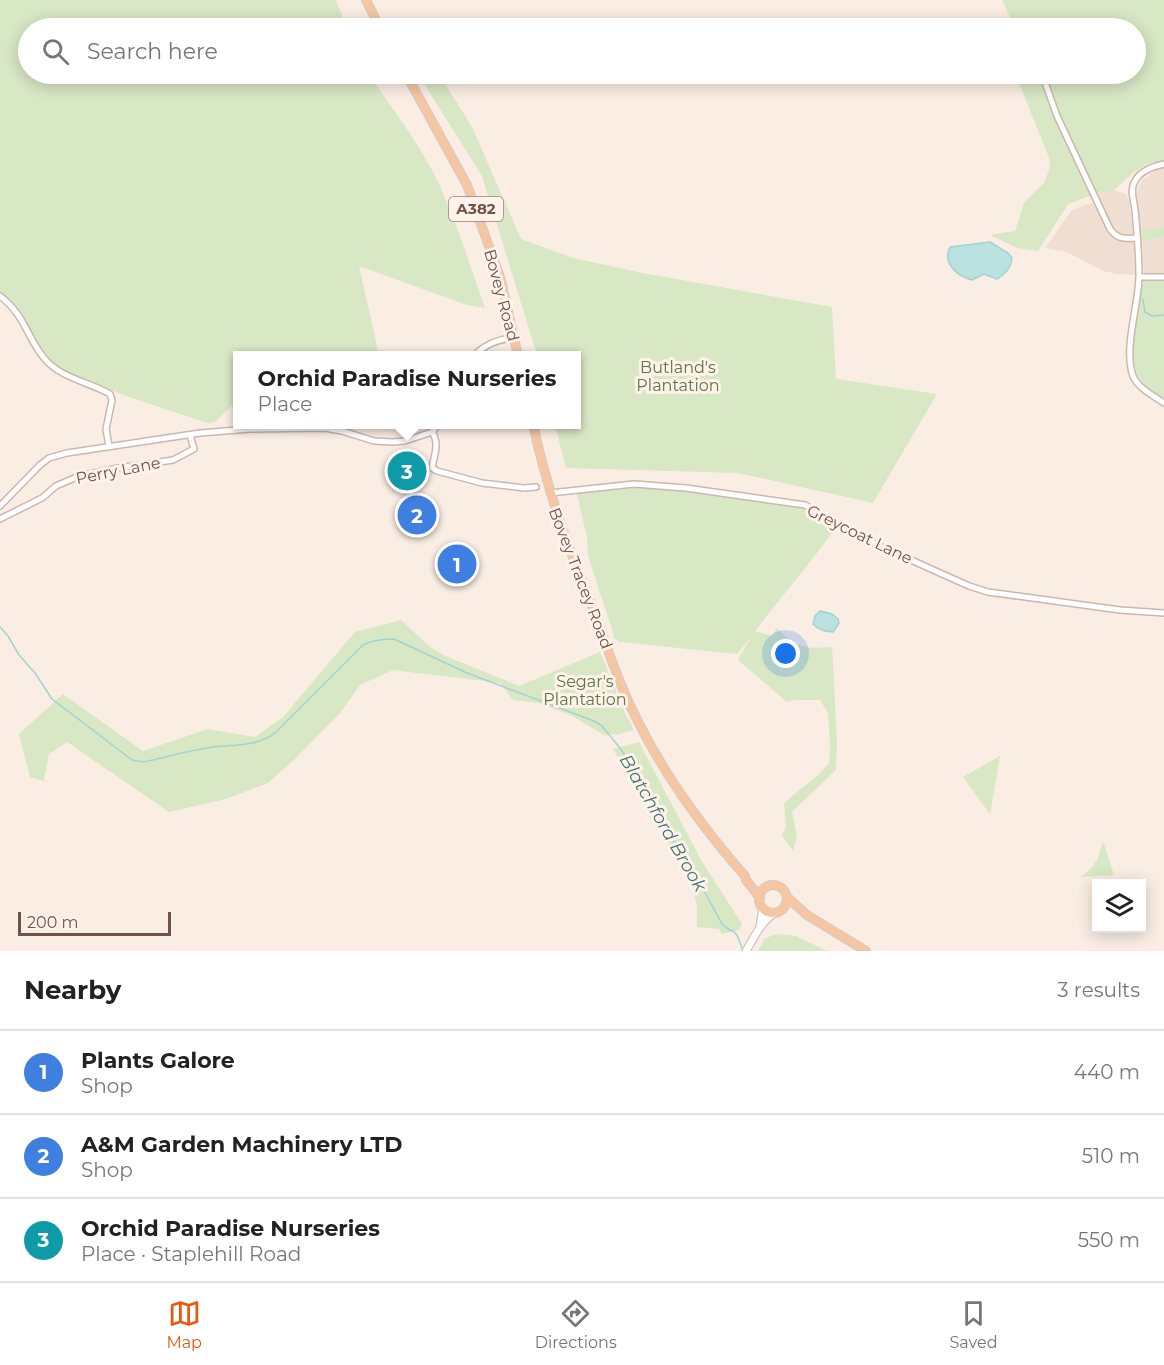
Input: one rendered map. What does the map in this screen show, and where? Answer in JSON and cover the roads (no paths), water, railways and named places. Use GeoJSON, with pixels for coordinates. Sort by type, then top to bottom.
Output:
{"type":"FeatureCollection","features":[{"type":"Feature","properties":{"kind":"main road"},"geometry":{"type":"LineString","coordinates":[[366,0],[375,18]]}},
{"type":"Feature","properties":{"kind":"main road","name":"Bovey Road"},"geometry":{"type":"LineString","coordinates":[[411,84],[467,185],[501,280],[517,351]]}},
{"type":"Feature","properties":{"kind":"main road"},"geometry":{"type":"LineString","coordinates":[[534,429],[550,493]]}},
{"type":"Feature","properties":{"kind":"main road","name":"Bovey Tracey Road"},"geometry":{"type":"LineString","coordinates":[[550,493],[620,682],[643,731],[675,787],[712,838],[745,876],[757,884],[768,886]]}},
{"type":"Feature","properties":{"kind":"main road","name":"Bovey Tracey Road"},"geometry":{"type":"LineString","coordinates":[[745,876],[760,898]]}},
{"type":"Feature","properties":{"kind":"main road"},"geometry":{"type":"LineString","coordinates":[[807,915],[778,911],[770,913],[763,908],[760,902],[762,891],[768,886],[778,886],[807,915],[866,951]]}},
{"type":"Feature","properties":{"kind":"main road"},"geometry":{"type":"LineString","coordinates":[[778,911],[786,905],[787,897]]}},
{"type":"Feature","properties":{"kind":"street"},"geometry":{"type":"LineString","coordinates":[[1046,84],[1057,116],[1110,229],[1119,238],[1137,238]]}},
{"type":"Feature","properties":{"kind":"street"},"geometry":{"type":"LineString","coordinates":[[1164,164],[1148,169],[1138,176],[1132,190],[1139,277],[1130,350],[1130,365],[1134,379],[1144,390],[1164,404]]}},
{"type":"Feature","properties":{"kind":"street"},"geometry":{"type":"LineString","coordinates":[[1139,277],[1164,277]]}},
{"type":"Feature","properties":{"kind":"street"},"geometry":{"type":"LineString","coordinates":[[0,296],[16,310],[33,341],[52,366],[110,394],[112,400],[106,429],[109,446]]}},
{"type":"Feature","properties":{"kind":"street"},"geometry":{"type":"LineString","coordinates":[[478,351],[493,342],[504,338],[514,338]]}},
{"type":"Feature","properties":{"kind":"street"},"geometry":{"type":"LineString","coordinates":[[0,506],[49,458],[109,446],[241,429]]}},
{"type":"Feature","properties":{"kind":"street"},"geometry":{"type":"LineString","coordinates":[[325,429],[342,431],[374,441],[393,442],[405,441],[435,429]]}},
{"type":"Feature","properties":{"kind":"street"},"geometry":{"type":"LineString","coordinates":[[432,432],[436,437],[432,468],[436,471],[482,483],[524,488],[536,487]]}},
{"type":"Feature","properties":{"kind":"street","name":"Perry Lane"},"geometry":{"type":"LineString","coordinates":[[0,519],[42,498],[56,486],[79,476],[173,460],[186,455],[194,449],[190,435]]}},
{"type":"Feature","properties":{"kind":"street","name":"Greycoat Lane"},"geometry":{"type":"LineString","coordinates":[[550,493],[634,484],[686,488],[804,505],[842,529],[978,589],[1049,601],[1164,613]]}},
{"type":"Feature","properties":{"kind":"street"},"geometry":{"type":"LineString","coordinates":[[760,926],[763,908]]}},
{"type":"Feature","properties":{"kind":"street"},"geometry":{"type":"LineString","coordinates":[[746,951],[760,926],[771,914],[778,911]]}},
{"type":"Feature","properties":{"kind":"water"},"geometry":{"type":"Polygon","coordinates":[[[990,242],[1012,258],[1008,270],[997,279],[984,274],[972,280],[956,272],[949,263],[950,247],[990,242]]]}},
{"type":"Feature","properties":{"kind":"water"},"geometry":{"type":"Polygon","coordinates":[[[820,611],[832,614],[838,619],[839,623],[833,632],[822,630],[813,624],[815,616],[820,611]]]}},
{"type":"Feature","properties":{"kind":"waterway"},"geometry":{"type":"LineString","coordinates":[[1143,299],[1145,312],[1152,316],[1164,315]]}},
{"type":"Feature","properties":{"kind":"waterway","name":"Blatchford Brook"},"geometry":{"type":"LineString","coordinates":[[0,627],[52,699],[132,760],[143,762],[199,749],[242,745],[267,738],[275,733],[363,645],[382,640],[394,639],[467,673],[594,721],[602,726],[620,748],[644,785],[668,832],[722,924],[737,935],[742,948]]}},
{"type":"Feature","properties":{"kind":"place","name":"Orchid Paradise Nurseries"},"geometry":{"type":"Point","coordinates":[407,471]}},
{"type":"Feature","properties":{"kind":"place","name":"A&M Garden Machinery LTD"},"geometry":{"type":"Point","coordinates":[417,515]}},
{"type":"Feature","properties":{"kind":"place","name":"Plants Galore"},"geometry":{"type":"Point","coordinates":[457,564]}},
{"type":"Feature","properties":{"kind":"park label","name":"Butland's Plantation"},"geometry":{"type":"Point","coordinates":[678,376]}},
{"type":"Feature","properties":{"kind":"park label","name":"Segar's Plantation"},"geometry":{"type":"Point","coordinates":[585,690]}}]}
